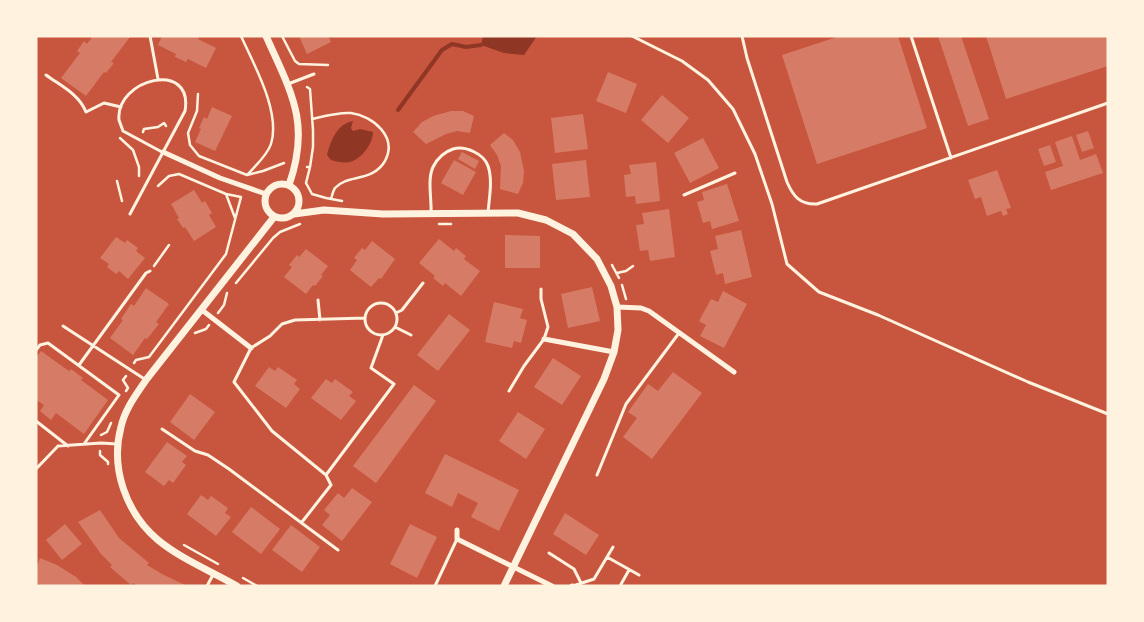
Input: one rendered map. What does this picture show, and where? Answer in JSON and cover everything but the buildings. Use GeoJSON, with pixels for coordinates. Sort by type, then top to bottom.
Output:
{"type":"FeatureCollection","features":[{"type":"Feature","properties":{"kind":"street"},"geometry":{"type":"LineString","coordinates":[[266,36],[288,85],[298,115],[298,153],[289,185]]}},
{"type":"Feature","properties":{"kind":"street"},"geometry":{"type":"LineString","coordinates":[[163,152],[220,178],[266,194]]}},
{"type":"Feature","properties":{"kind":"street"},"geometry":{"type":"LineString","coordinates":[[294,214],[300,200],[296,191],[289,185],[278,184],[269,190],[266,194],[265,204],[267,209],[274,217],[284,218],[294,214],[324,210],[383,214],[518,213],[546,220],[572,234],[597,259],[611,286],[617,307],[618,330],[614,352],[604,379],[504,586]]}},
{"type":"Feature","properties":{"kind":"street"},"geometry":{"type":"LineString","coordinates":[[237,586],[158,540],[141,523],[132,509],[123,488],[118,469],[117,444],[121,425],[130,404],[146,380],[274,217]]}},
{"type":"Feature","properties":{"kind":"street"},"geometry":{"type":"LineString","coordinates":[[617,307],[641,308],[650,311],[734,372]]}},
{"type":"Feature","properties":{"kind":"street"},"geometry":{"type":"LineString","coordinates":[[202,310],[251,348]]}},
{"type":"Feature","properties":{"kind":"street"},"geometry":{"type":"LineString","coordinates":[[544,339],[614,352]]}},
{"type":"Feature","properties":{"kind":"street"},"geometry":{"type":"LineString","coordinates":[[458,530],[457,539],[552,586]]}},
{"type":"Feature","properties":{"kind":"lane"},"geometry":{"type":"LineString","coordinates":[[150,36],[158,80]]}},
{"type":"Feature","properties":{"kind":"lane"},"geometry":{"type":"LineString","coordinates":[[632,36],[682,61],[708,80],[733,109],[755,154],[772,204],[787,264],[819,292],[878,314],[1028,382],[1108,414]]}},
{"type":"Feature","properties":{"kind":"lane"},"geometry":{"type":"LineString","coordinates":[[742,36],[747,58],[790,191],[801,202],[808,205],[816,204],[1108,103]]}},
{"type":"Feature","properties":{"kind":"lane"},"geometry":{"type":"LineString","coordinates":[[911,36],[951,158]]}},
{"type":"Feature","properties":{"kind":"lane"},"geometry":{"type":"LineString","coordinates":[[288,85],[314,74]]}},
{"type":"Feature","properties":{"kind":"lane"},"geometry":{"type":"LineString","coordinates":[[46,75],[74,95],[82,103],[86,112],[104,103],[121,107]]}},
{"type":"Feature","properties":{"kind":"lane"},"geometry":{"type":"LineString","coordinates":[[130,214],[185,111],[186,103],[181,89],[176,83],[168,79],[151,81],[135,89],[127,96],[121,107],[119,120],[123,131],[163,152]]}},
{"type":"Feature","properties":{"kind":"lane"},"geometry":{"type":"LineString","coordinates":[[431,214],[430,186],[432,169],[440,156],[454,148],[468,149],[480,154],[488,165],[490,178],[488,214]]}},
{"type":"Feature","properties":{"kind":"lane"},"geometry":{"type":"LineString","coordinates":[[684,195],[735,173]]}},
{"type":"Feature","properties":{"kind":"lane"},"geometry":{"type":"LineString","coordinates":[[79,365],[146,273],[150,271]]}},
{"type":"Feature","properties":{"kind":"lane"},"geometry":{"type":"LineString","coordinates":[[396,313],[402,310],[423,283]]}},
{"type":"Feature","properties":{"kind":"lane"},"geometry":{"type":"LineString","coordinates":[[509,391],[524,366],[544,339],[548,327],[541,289]]}},
{"type":"Feature","properties":{"kind":"lane"},"geometry":{"type":"LineString","coordinates":[[373,298],[375,304]]}},
{"type":"Feature","properties":{"kind":"lane"},"geometry":{"type":"LineString","coordinates":[[318,300],[320,320]]}},
{"type":"Feature","properties":{"kind":"lane"},"geometry":{"type":"LineString","coordinates":[[385,303],[390,305],[396,313],[397,322],[395,327],[392,331],[383,335],[369,329],[365,318],[368,310],[375,304],[385,303]]}},
{"type":"Feature","properties":{"kind":"lane"},"geometry":{"type":"LineString","coordinates":[[302,522],[331,486],[326,475],[272,431],[234,382],[251,348],[270,336],[282,324],[295,320],[365,318]]}},
{"type":"Feature","properties":{"kind":"lane"},"geometry":{"type":"LineString","coordinates":[[63,326],[146,380]]}},
{"type":"Feature","properties":{"kind":"lane"},"geometry":{"type":"LineString","coordinates":[[395,327],[411,335]]}},
{"type":"Feature","properties":{"kind":"lane"},"geometry":{"type":"LineString","coordinates":[[597,475],[626,404],[680,332]]}},
{"type":"Feature","properties":{"kind":"lane"},"geometry":{"type":"LineString","coordinates":[[326,475],[394,384],[371,368],[383,335]]}},
{"type":"Feature","properties":{"kind":"lane"},"geometry":{"type":"LineString","coordinates":[[36,350],[40,345],[48,343],[119,395],[84,444]]}},
{"type":"Feature","properties":{"kind":"lane"},"geometry":{"type":"LineString","coordinates":[[36,421],[69,446]]}},
{"type":"Feature","properties":{"kind":"lane"},"geometry":{"type":"LineString","coordinates":[[162,429],[195,451],[208,455],[233,472],[338,550]]}},
{"type":"Feature","properties":{"kind":"lane"},"geometry":{"type":"LineString","coordinates":[[36,469],[58,446],[101,443],[117,444]]}},
{"type":"Feature","properties":{"kind":"lane"},"geometry":{"type":"LineString","coordinates":[[435,586],[457,539]]}},
{"type":"Feature","properties":{"kind":"lane"},"geometry":{"type":"LineString","coordinates":[[573,586],[594,579],[613,547]]}},
{"type":"Feature","properties":{"kind":"lane"},"geometry":{"type":"LineString","coordinates":[[549,553],[574,569],[582,583]]}},
{"type":"Feature","properties":{"kind":"lane"},"geometry":{"type":"LineString","coordinates":[[607,557],[639,575]]}},
{"type":"Feature","properties":{"kind":"lane"},"geometry":{"type":"LineString","coordinates":[[620,586],[629,570]]}},
{"type":"Feature","properties":{"kind":"lane"},"geometry":{"type":"LineString","coordinates":[[207,586],[214,573]]}},
{"type":"Feature","properties":{"kind":"path"},"geometry":{"type":"LineString","coordinates":[[242,36],[267,97],[274,126],[270,145],[261,160],[246,175]]}},
{"type":"Feature","properties":{"kind":"path"},"geometry":{"type":"LineString","coordinates":[[282,36],[295,61],[299,64],[328,64]]}},
{"type":"Feature","properties":{"kind":"path"},"geometry":{"type":"LineString","coordinates":[[299,64],[299,69]]}},
{"type":"Feature","properties":{"kind":"path"},"geometry":{"type":"LineString","coordinates":[[307,87],[310,89],[313,147],[306,183],[312,194],[347,201]]}},
{"type":"Feature","properties":{"kind":"path"},"geometry":{"type":"LineString","coordinates":[[198,94],[198,111],[188,133],[190,145],[199,156],[246,175],[284,163]]}},
{"type":"Feature","properties":{"kind":"path"},"geometry":{"type":"LineString","coordinates":[[312,119],[336,113],[351,113],[365,116],[378,125],[386,135],[390,148],[385,161],[376,172],[346,182],[335,188],[331,199]]}},
{"type":"Feature","properties":{"kind":"path"},"geometry":{"type":"LineString","coordinates":[[143,132],[144,129],[158,127],[164,123],[166,126]]}},
{"type":"Feature","properties":{"kind":"path"},"geometry":{"type":"LineString","coordinates":[[124,395],[128,388],[123,380],[136,360],[149,357],[226,254],[242,198],[226,194],[179,174],[169,176],[158,186]]}},
{"type":"Feature","properties":{"kind":"path"},"geometry":{"type":"LineString","coordinates":[[117,181],[122,201]]}},
{"type":"Feature","properties":{"kind":"path"},"geometry":{"type":"LineString","coordinates":[[226,194],[236,219]]}},
{"type":"Feature","properties":{"kind":"path"},"geometry":{"type":"LineString","coordinates":[[195,333],[206,329],[224,305],[227,294],[273,238],[280,232],[305,222]]}},
{"type":"Feature","properties":{"kind":"path"},"geometry":{"type":"LineString","coordinates":[[436,224],[454,224]]}},
{"type":"Feature","properties":{"kind":"path"},"geometry":{"type":"LineString","coordinates":[[150,271],[169,245]]}},
{"type":"Feature","properties":{"kind":"path"},"geometry":{"type":"LineString","coordinates":[[610,261],[625,294],[627,308]]}},
{"type":"Feature","properties":{"kind":"path"},"geometry":{"type":"LineString","coordinates":[[617,273],[626,271],[633,266]]}},
{"type":"Feature","properties":{"kind":"path"},"geometry":{"type":"LineString","coordinates":[[109,470],[108,462],[100,455],[101,434],[107,432],[114,418]]}},
{"type":"Feature","properties":{"kind":"path"},"geometry":{"type":"LineString","coordinates":[[177,542],[218,564]]}},
{"type":"Feature","properties":{"kind":"path"},"geometry":{"type":"LineString","coordinates":[[242,577],[257,586]]}},
{"type":"Feature","properties":{"kind":"shaded area"},"geometry":{"type":"Polygon","coordinates":[[[483,36],[537,36],[524,55],[504,53],[481,45],[483,36]]]}},
{"type":"Feature","properties":{"kind":"shaded area"},"geometry":{"type":"Polygon","coordinates":[[[353,121],[351,128],[353,131],[360,129],[373,132],[369,146],[359,158],[350,162],[331,160],[327,155],[336,134],[343,125],[353,121]]]}},
{"type":"Feature","properties":{"kind":"waterway"},"geometry":{"type":"LineString","coordinates":[[398,110],[442,50],[452,44],[466,47],[481,45]]}}]}
